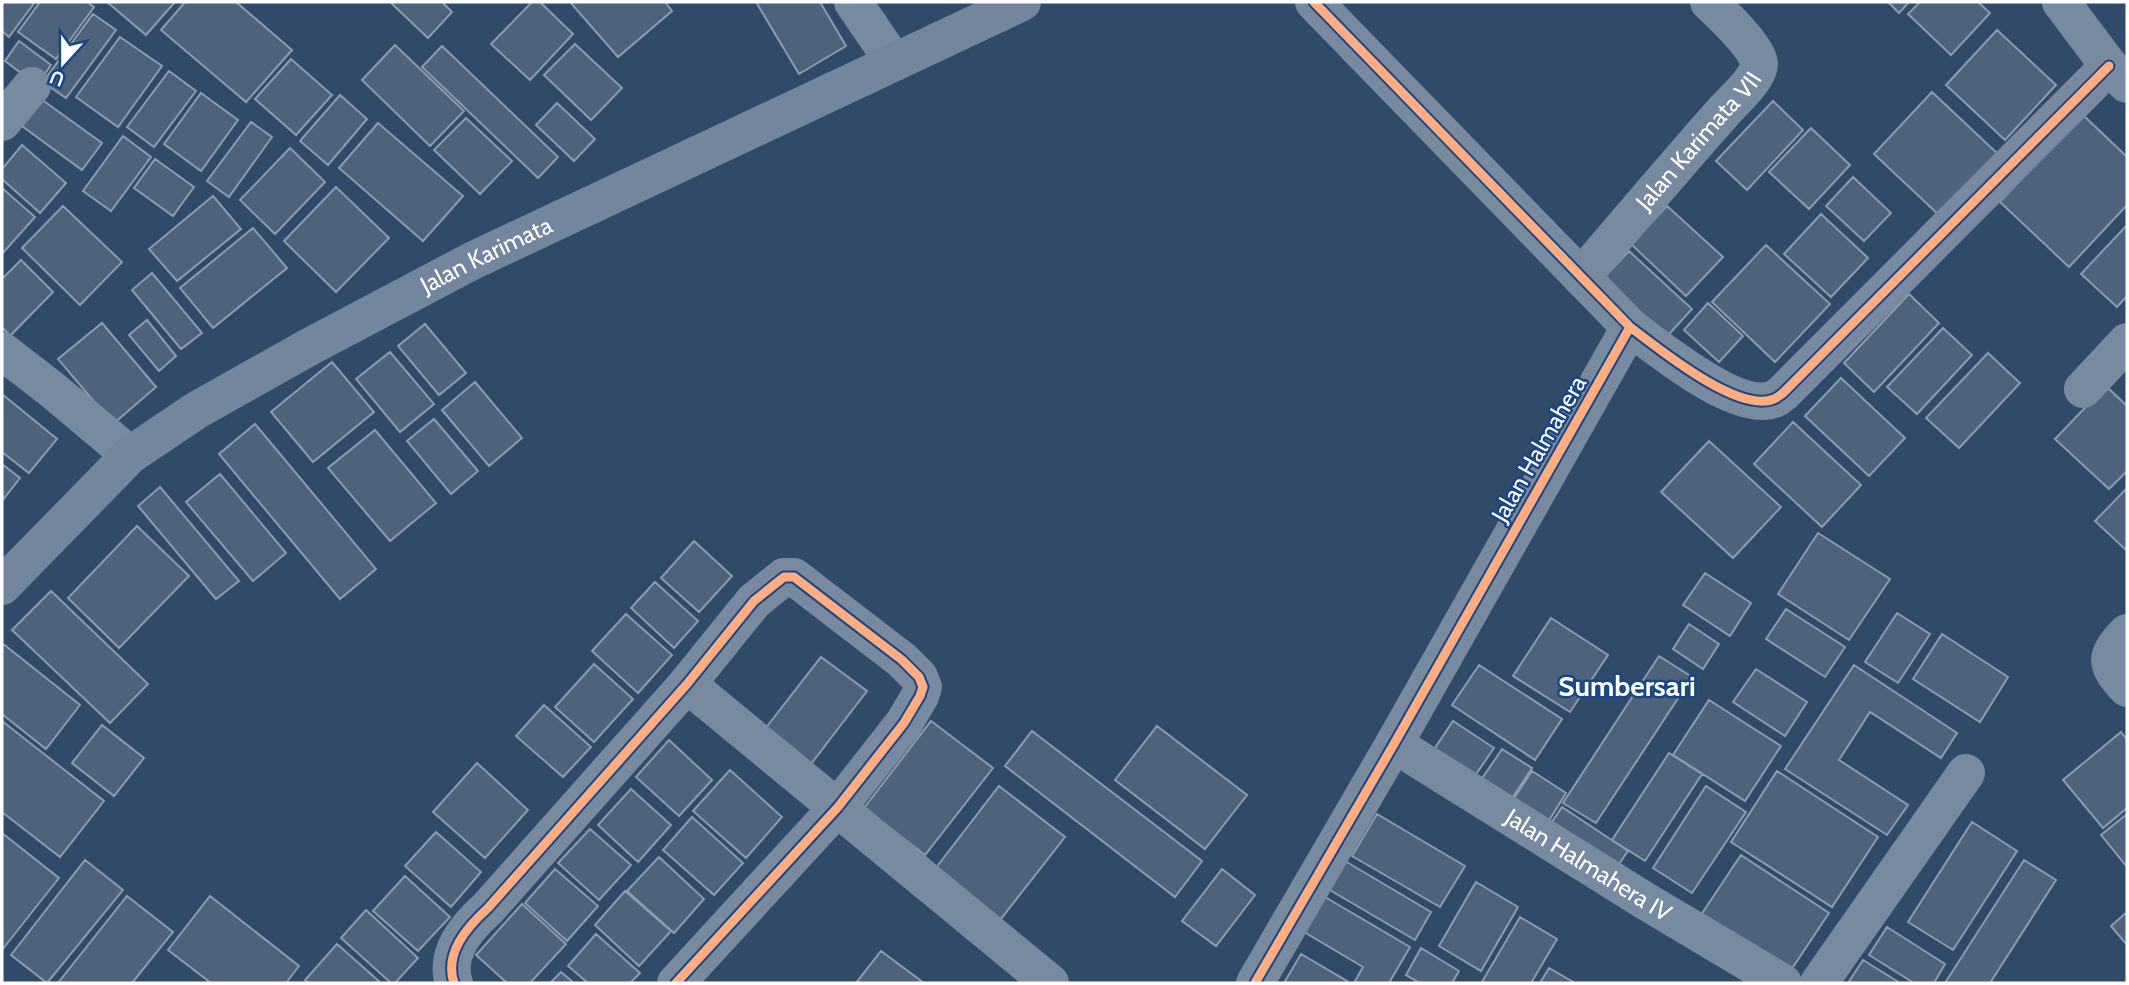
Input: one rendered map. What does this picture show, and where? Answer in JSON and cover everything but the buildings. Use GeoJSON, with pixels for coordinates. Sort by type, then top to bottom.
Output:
{"type":"FeatureCollection","features":[{"type":"Feature","properties":{"kind":"main road","name":"Jalan Karimata"},"geometry":{"type":"LineString","coordinates":[[2,586],[130,455],[197,410],[472,261],[1022,2]]}},
{"type":"Feature","properties":{"kind":"street"},"geometry":{"type":"LineString","coordinates":[[853,2],[894,62]]}},
{"type":"Feature","properties":{"kind":"street"},"geometry":{"type":"LineString","coordinates":[[1314,2],[1630,327],[1696,376],[1726,391],[1755,401],[1772,400],[1783,393],[2118,75],[2061,2]]}},
{"type":"Feature","properties":{"kind":"street","name":"Jalan Karimata VII"},"geometry":{"type":"LineString","coordinates":[[1581,277],[1753,79],[1760,66],[1757,54],[1709,2]]}},
{"type":"Feature","properties":{"kind":"street"},"geometry":{"type":"LineString","coordinates":[[2,122],[32,86]]}},
{"type":"Feature","properties":{"kind":"street","name":"Jalan Halmahera"},"geometry":{"type":"LineString","coordinates":[[1255,983],[1630,327]]}},
{"type":"Feature","properties":{"kind":"street"},"geometry":{"type":"LineString","coordinates":[[2083,389],[2127,341]]}},
{"type":"Feature","properties":{"kind":"street"},"geometry":{"type":"LineString","coordinates":[[2,351],[130,455]]}},
{"type":"Feature","properties":{"kind":"street"},"geometry":{"type":"LineString","coordinates":[[454,983],[452,965],[455,950],[460,938],[475,919],[488,908],[687,684],[754,601],[785,577],[794,577],[902,660],[919,677],[922,687],[920,696],[904,723],[838,807],[676,983]]}},
{"type":"Feature","properties":{"kind":"street"},"geometry":{"type":"LineString","coordinates":[[2127,633],[2114,646],[2109,659],[2113,673],[2127,688]]}},
{"type":"Feature","properties":{"kind":"street"},"geometry":{"type":"LineString","coordinates":[[687,684],[1050,983]]}},
{"type":"Feature","properties":{"kind":"street","name":"Jalan Halmahera IV"},"geometry":{"type":"LineString","coordinates":[[1394,744],[1647,902],[1783,983]]}},
{"type":"Feature","properties":{"kind":"street"},"geometry":{"type":"LineString","coordinates":[[1819,983],[1966,773]]}},
{"type":"Feature","properties":{"kind":"cycle path"},"geometry":{"type":"LineString","coordinates":[[1255,983],[1630,327],[1314,2]]}},
{"type":"Feature","properties":{"kind":"cycle path"},"geometry":{"type":"LineString","coordinates":[[1630,327],[1678,363],[1720,388],[1740,397],[1759,401],[1775,399],[2109,66]]}},
{"type":"Feature","properties":{"kind":"cycle path"},"geometry":{"type":"LineString","coordinates":[[454,983],[452,961],[465,932],[687,684],[754,601],[784,577],[794,577],[902,660],[919,677],[923,687],[904,723],[838,807],[676,983]]}},
{"type":"Feature","properties":{"kind":"district","name":"Sumbersari"},"geometry":{"type":"Point","coordinates":[1627,686]}}]}
